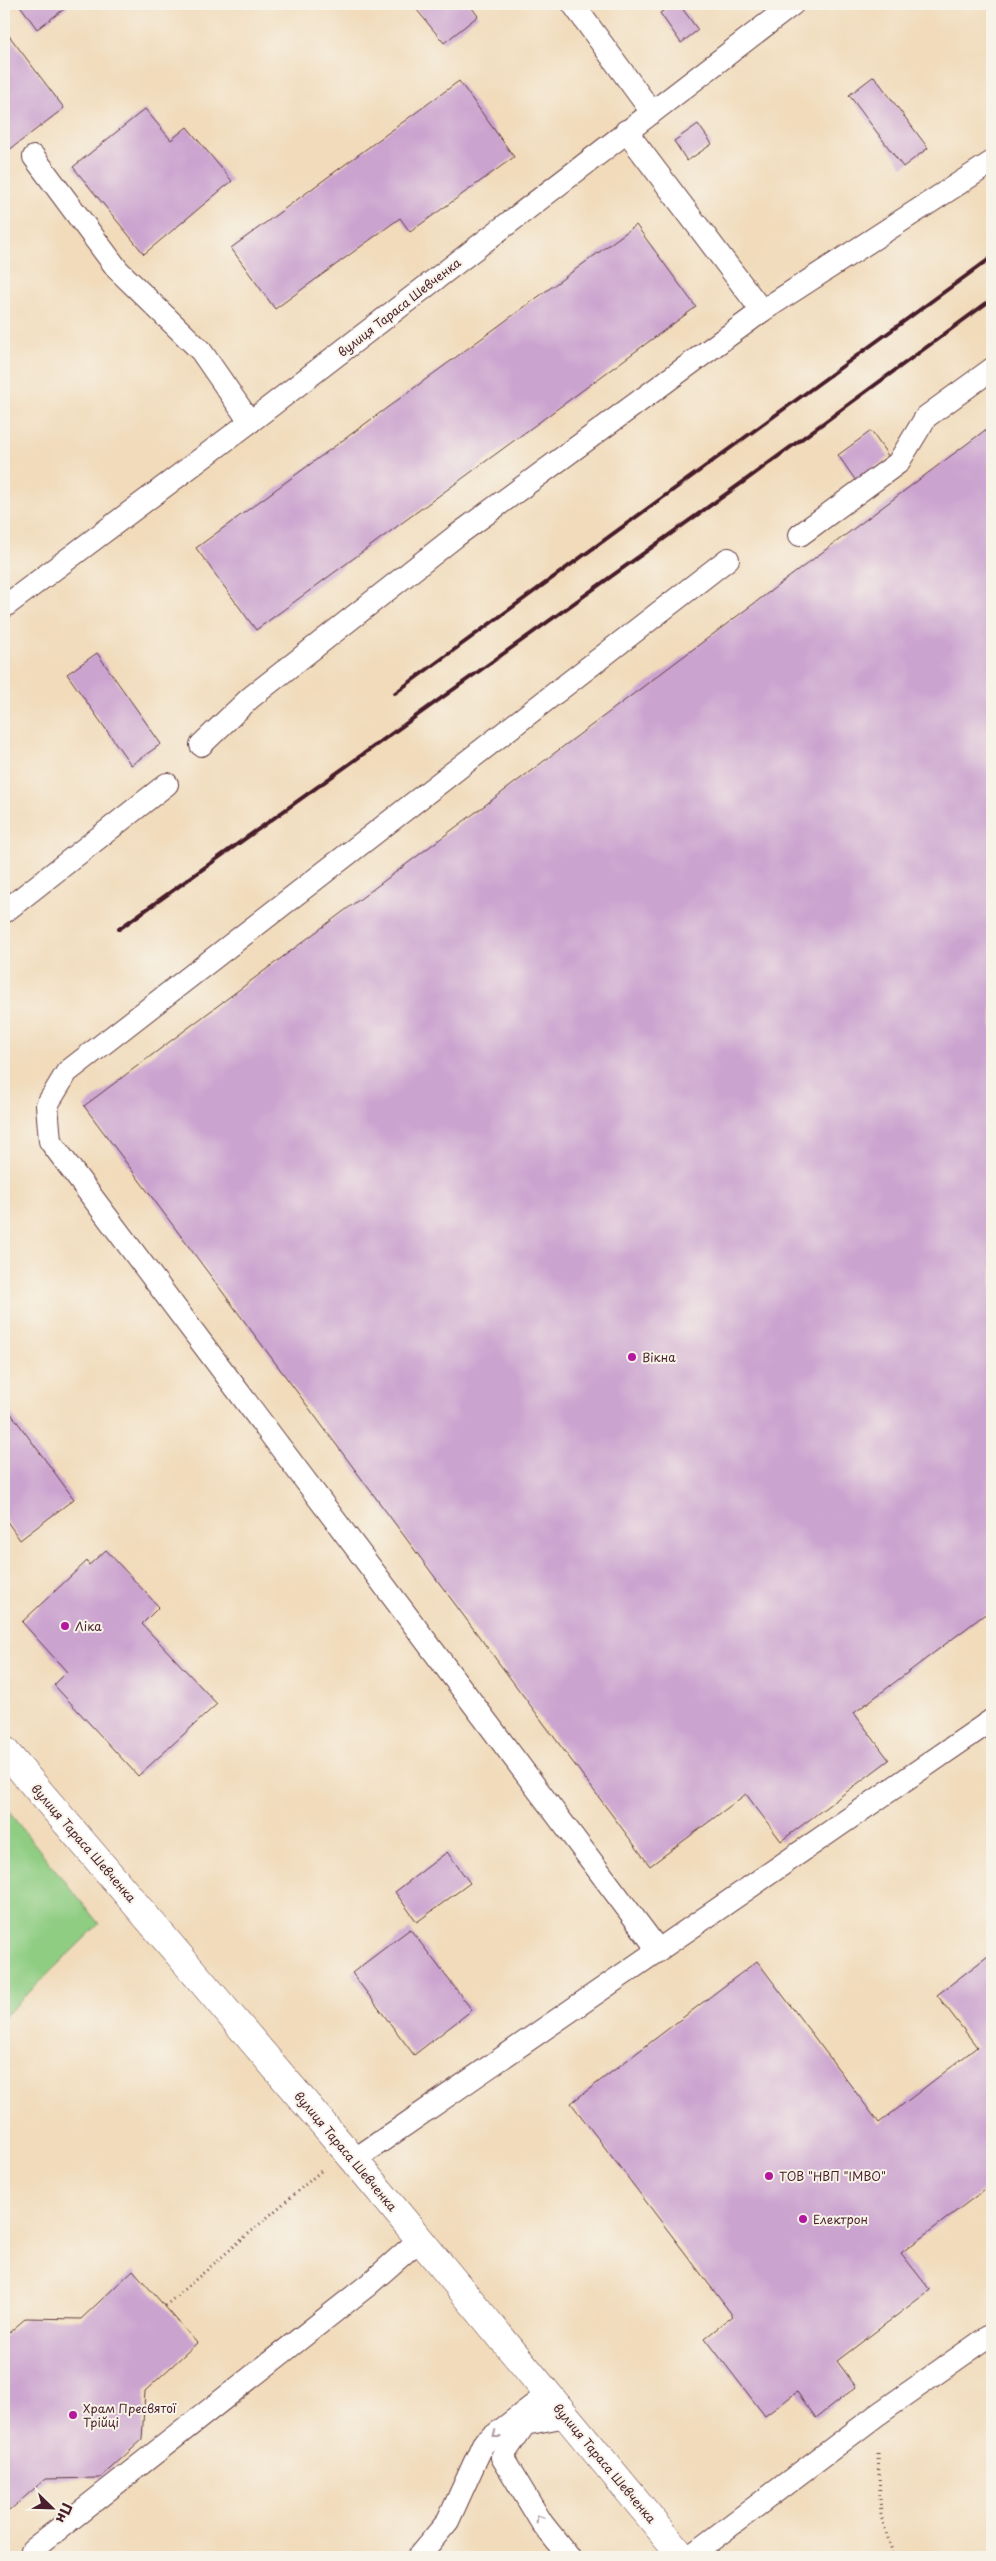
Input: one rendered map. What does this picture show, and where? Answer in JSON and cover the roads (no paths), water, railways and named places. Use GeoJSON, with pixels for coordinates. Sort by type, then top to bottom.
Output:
{"type":"FeatureCollection","features":[{"type":"Feature","properties":{"kind":"street","name":"вулиця Тараса Шевченка"},"geometry":{"type":"LineString","coordinates":[[4,1750],[354,2160],[683,2557]]}},
{"type":"Feature","properties":{"kind":"lane"},"geometry":{"type":"LineString","coordinates":[[573,4],[651,112]]}},
{"type":"Feature","properties":{"kind":"lane","name":"вулиця Тараса Шевченка"},"geometry":{"type":"LineString","coordinates":[[4,608],[250,422],[793,4]]}},
{"type":"Feature","properties":{"kind":"lane"},"geometry":{"type":"LineString","coordinates":[[626,131],[762,311]]}},
{"type":"Feature","properties":{"kind":"lane"},"geometry":{"type":"LineString","coordinates":[[34,157],[118,270],[201,351],[250,422]]}},
{"type":"Feature","properties":{"kind":"lane"},"geometry":{"type":"LineString","coordinates":[[201,744],[250,698],[456,536],[762,311],[844,260],[992,162]]}},
{"type":"Feature","properties":{"kind":"lane"},"geometry":{"type":"LineString","coordinates":[[800,536],[898,463],[926,417],[992,369]]}},
{"type":"Feature","properties":{"kind":"lane"},"geometry":{"type":"LineString","coordinates":[[659,1951],[50,1141],[47,1105],[67,1072],[728,559]]}},
{"type":"Feature","properties":{"kind":"lane"},"geometry":{"type":"LineString","coordinates":[[4,912],[167,784]]}},
{"type":"Feature","properties":{"kind":"lane"},"geometry":{"type":"LineString","coordinates":[[354,2160],[992,1720]]}},
{"type":"Feature","properties":{"kind":"lane"},"geometry":{"type":"LineString","coordinates":[[32,2550],[368,2285],[420,2239]]}},
{"type":"Feature","properties":{"kind":"lane"},"geometry":{"type":"LineString","coordinates":[[689,2557],[877,2416],[992,2334]]}},
{"type":"Feature","properties":{"kind":"lane"},"geometry":{"type":"LineString","coordinates":[[418,2557],[448,2521],[483,2444],[548,2394]]}},
{"type":"Feature","properties":{"kind":"lane"},"geometry":{"type":"LineString","coordinates":[[566,2416],[525,2424],[502,2457],[542,2523],[569,2557]]}},
{"type":"Feature","properties":{"kind":"railway"},"geometry":{"type":"LineString","coordinates":[[395,693],[992,257]]}},
{"type":"Feature","properties":{"kind":"railway"},"geometry":{"type":"LineString","coordinates":[[119,929],[743,482],[992,299]]}},
{"type":"Feature","properties":{"kind":"place","name":"Вікна"},"geometry":{"type":"Point","coordinates":[632,1357]}},
{"type":"Feature","properties":{"kind":"place","name":"Ліка"},"geometry":{"type":"Point","coordinates":[65,1626]}},
{"type":"Feature","properties":{"kind":"place","name":"ТОВ \"НВП \"ІМВО\""},"geometry":{"type":"Point","coordinates":[769,2176]}},
{"type":"Feature","properties":{"kind":"place","name":"Електрон"},"geometry":{"type":"Point","coordinates":[803,2219]}},
{"type":"Feature","properties":{"kind":"place","name":"Храм Пресвятої Трійці"},"geometry":{"type":"Point","coordinates":[73,2415]}}]}
